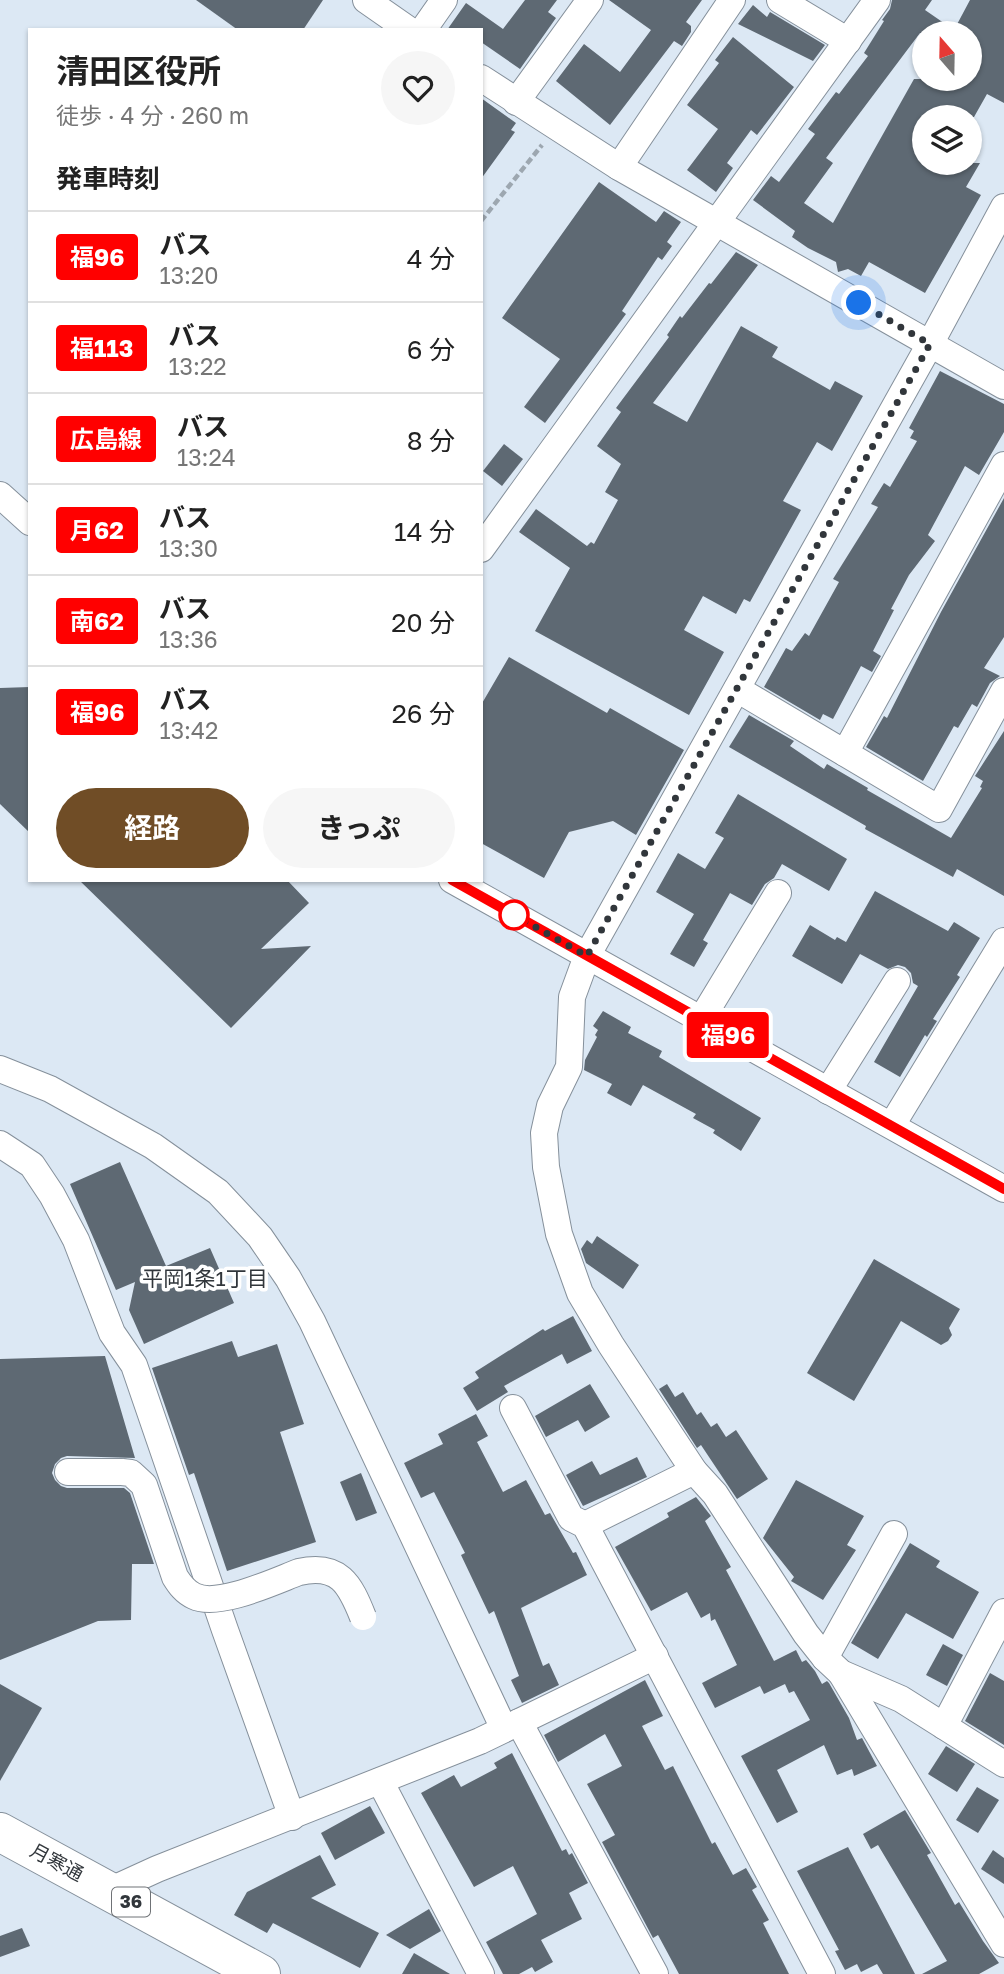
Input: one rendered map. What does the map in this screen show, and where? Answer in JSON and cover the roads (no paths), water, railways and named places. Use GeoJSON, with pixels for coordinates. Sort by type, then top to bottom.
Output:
{"type":"FeatureCollection","features":[{"type":"Feature","properties":{"kind":"highway","name":"月寒通"},"geometry":{"type":"LineString","coordinates":[[0,1832],[111,1890],[261,1974]]}},
{"type":"Feature","properties":{"kind":"street"},"geometry":{"type":"LineString","coordinates":[[366,0],[407,28]]}},
{"type":"Feature","properties":{"kind":"street"},"geometry":{"type":"LineString","coordinates":[[424,28],[444,0]]}},
{"type":"Feature","properties":{"kind":"street"},"geometry":{"type":"LineString","coordinates":[[516,102],[590,0]]}},
{"type":"Feature","properties":{"kind":"street"},"geometry":{"type":"LineString","coordinates":[[619,167],[732,0]]}},
{"type":"Feature","properties":{"kind":"street"},"geometry":{"type":"LineString","coordinates":[[780,0],[848,41]]}},
{"type":"Feature","properties":{"kind":"street"},"geometry":{"type":"LineString","coordinates":[[483,546],[877,0]]}},
{"type":"Feature","properties":{"kind":"street"},"geometry":{"type":"LineString","coordinates":[[483,79],[619,167],[1004,386]]}},
{"type":"Feature","properties":{"kind":"street"},"geometry":{"type":"LineString","coordinates":[[1004,207],[995,245],[930,344],[587,956],[572,997],[569,1067],[550,1106],[544,1133],[545,1167],[559,1234],[580,1293],[694,1471],[715,1494],[806,1634],[833,1665],[1004,1944]]}},
{"type":"Feature","properties":{"kind":"street"},"geometry":{"type":"LineString","coordinates":[[845,753],[1004,465]]}},
{"type":"Feature","properties":{"kind":"street"},"geometry":{"type":"LineString","coordinates":[[0,495],[28,520]]}},
{"type":"Feature","properties":{"kind":"street"},"geometry":{"type":"LineString","coordinates":[[737,689],[939,809],[1004,691]]}},
{"type":"Feature","properties":{"kind":"street"},"geometry":{"type":"LineString","coordinates":[[456,882],[1004,1189]]}},
{"type":"Feature","properties":{"kind":"street"},"geometry":{"type":"LineString","coordinates":[[701,1020],[778,893]]}},
{"type":"Feature","properties":{"kind":"street"},"geometry":{"type":"LineString","coordinates":[[892,1125],[1004,941]]}},
{"type":"Feature","properties":{"kind":"street"},"geometry":{"type":"LineString","coordinates":[[828,1090],[897,981]]}},
{"type":"Feature","properties":{"kind":"street"},"geometry":{"type":"LineString","coordinates":[[0,1069],[50,1089],[153,1146],[218,1192],[260,1237],[288,1278],[312,1321],[511,1725],[656,1974]]}},
{"type":"Feature","properties":{"kind":"street"},"geometry":{"type":"LineString","coordinates":[[0,1144],[32,1165],[52,1195],[76,1240],[112,1333],[134,1365],[219,1615],[292,1817]]}},
{"type":"Feature","properties":{"kind":"street"},"geometry":{"type":"LineString","coordinates":[[513,1408],[571,1518],[584,1525],[822,1974]]}},
{"type":"Feature","properties":{"kind":"street"},"geometry":{"type":"LineString","coordinates":[[584,1525],[694,1471]]}},
{"type":"Feature","properties":{"kind":"street"},"geometry":{"type":"LineString","coordinates":[[68,1472],[131,1473],[144,1485],[175,1577],[183,1589],[196,1598],[214,1600],[299,1572],[323,1570],[334,1572],[346,1582],[354,1592],[364,1621]]}},
{"type":"Feature","properties":{"kind":"street"},"geometry":{"type":"LineString","coordinates":[[833,1665],[894,1534]]}},
{"type":"Feature","properties":{"kind":"street"},"geometry":{"type":"LineString","coordinates":[[944,1726],[1004,1612]]}},
{"type":"Feature","properties":{"kind":"street"},"geometry":{"type":"LineString","coordinates":[[111,1890],[157,1869],[480,1741],[655,1656]]}},
{"type":"Feature","properties":{"kind":"street"},"geometry":{"type":"LineString","coordinates":[[833,1665],[901,1699],[1004,1765]]}},
{"type":"Feature","properties":{"kind":"street"},"geometry":{"type":"LineString","coordinates":[[380,1781],[481,1974]]}},
{"type":"Feature","properties":{"kind":"district","name":"平岡1条1丁目"},"geometry":{"type":"Point","coordinates":[205,1279]}}]}
